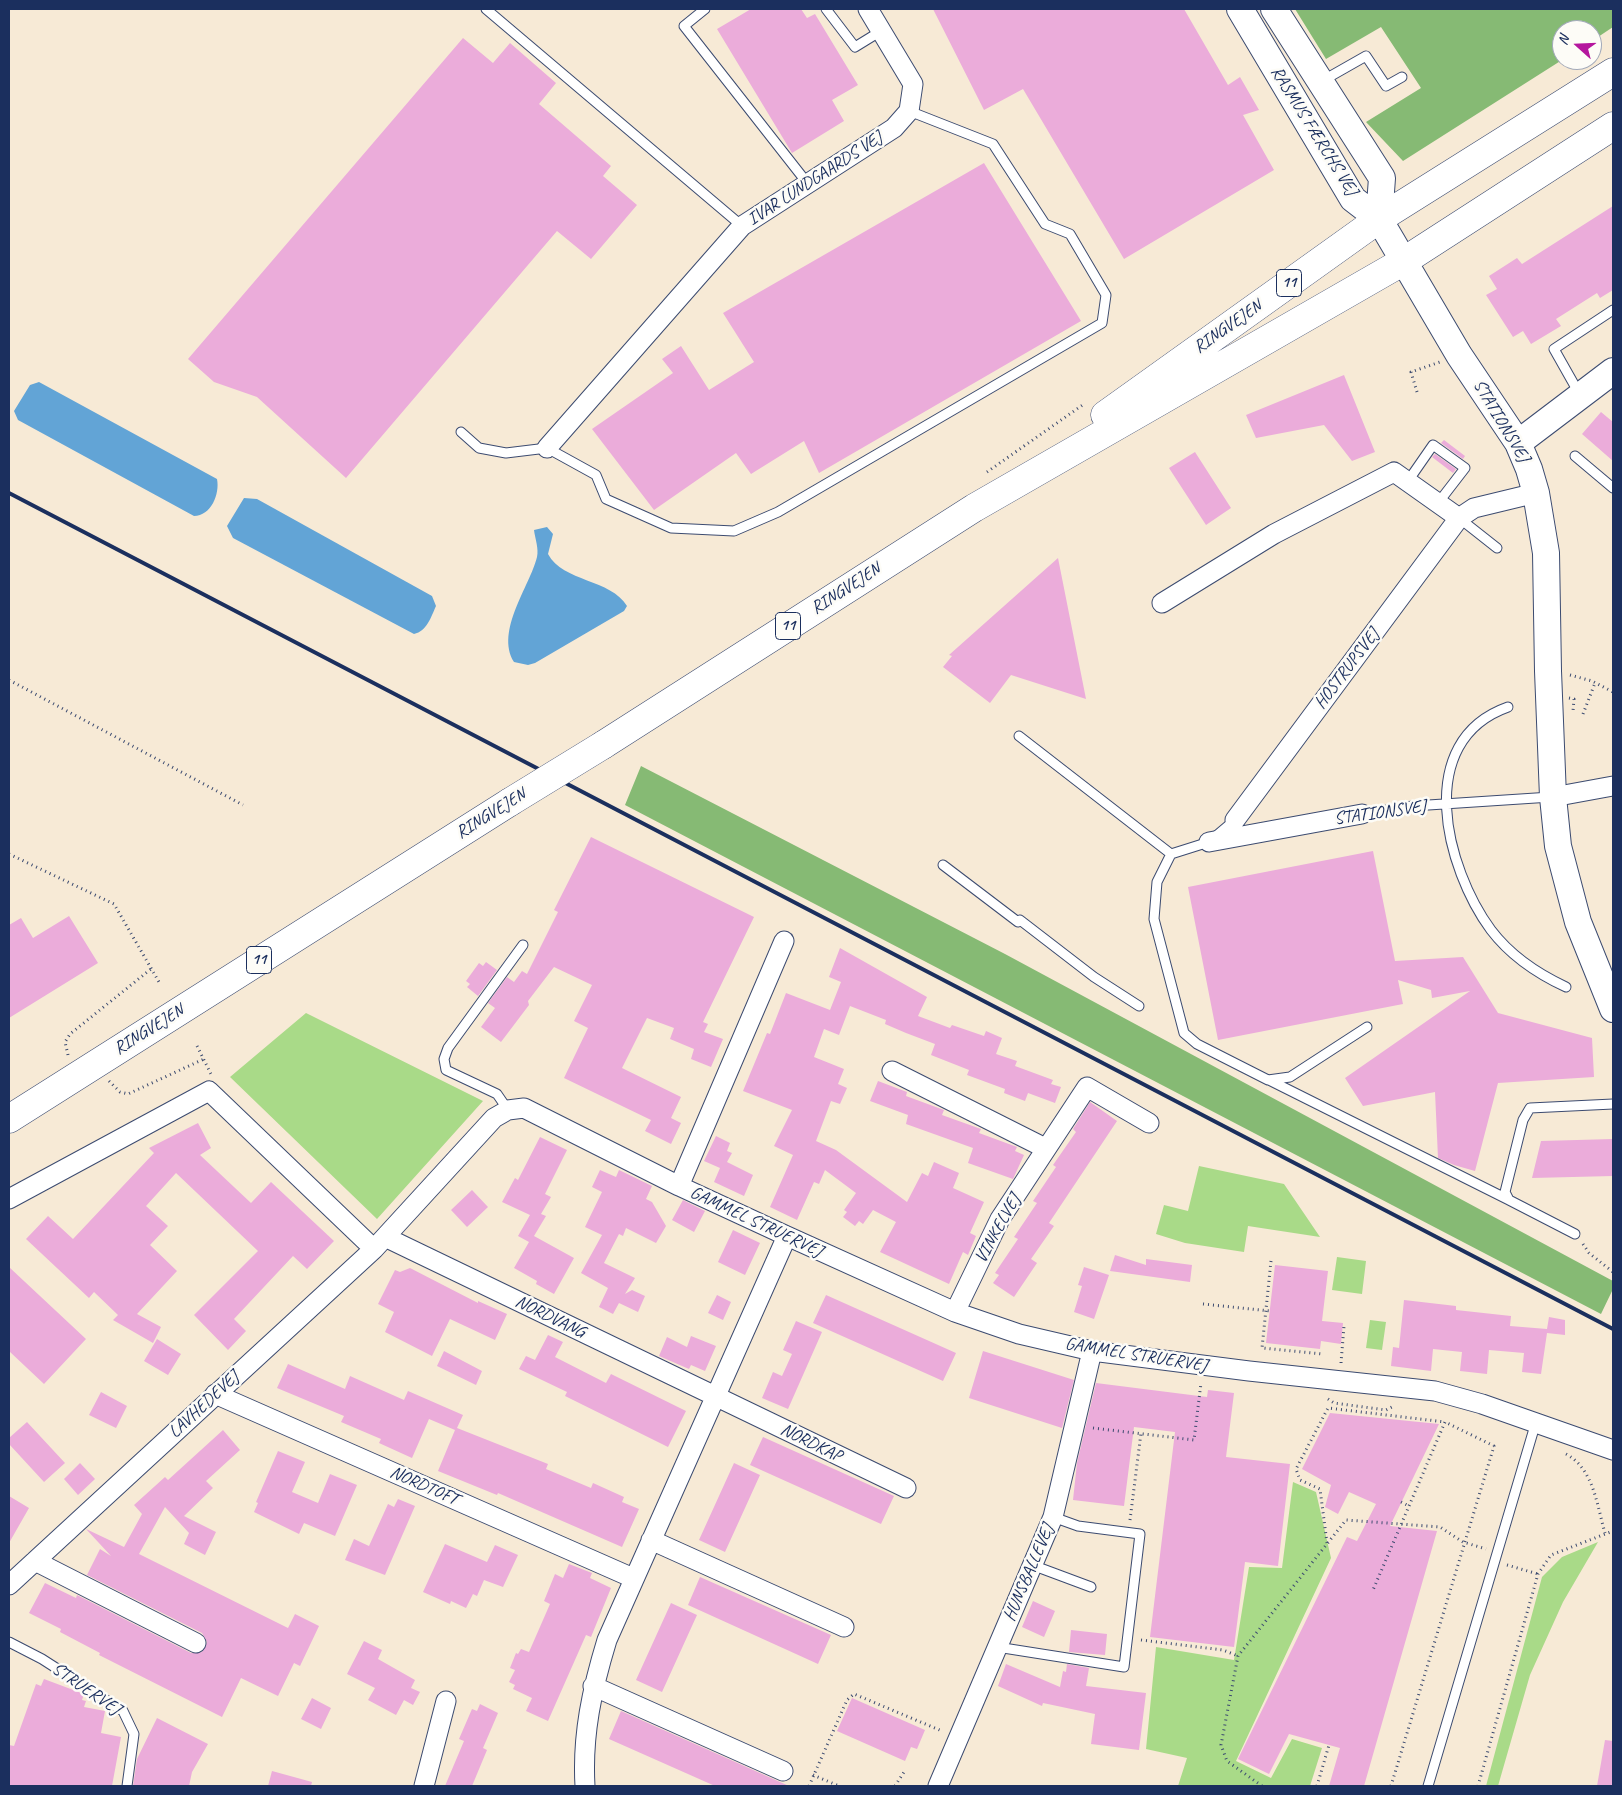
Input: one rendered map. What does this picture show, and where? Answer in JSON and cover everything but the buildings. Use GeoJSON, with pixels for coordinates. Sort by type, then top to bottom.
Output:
{"type":"FeatureCollection","features":[{"type":"Feature","properties":{"kind":"main road","name":"RINGVEJEN"},"geometry":{"type":"LineString","coordinates":[[974,508],[1379,219],[1613,72]]}},
{"type":"Feature","properties":{"kind":"main road","name":"RINGVEJEN"},"geometry":{"type":"LineString","coordinates":[[9,1119],[974,508],[1404,261],[1613,126]]}},
{"type":"Feature","properties":{"kind":"street"},"geometry":{"type":"LineString","coordinates":[[868,9],[913,84],[909,111]]}},
{"type":"Feature","properties":{"kind":"street","name":"RASMUS FÆRCHS VEJ"},"geometry":{"type":"LineString","coordinates":[[1240,9],[1353,198],[1379,219]]}},
{"type":"Feature","properties":{"kind":"street","name":"RASMUS FÆRCHS VEJ"},"geometry":{"type":"LineString","coordinates":[[1274,9],[1382,178],[1379,219]]}},
{"type":"Feature","properties":{"kind":"street","name":"IVAR LUNDGAARDS VEJ"},"geometry":{"type":"LineString","coordinates":[[547,448],[742,226],[894,128],[909,111]]}},
{"type":"Feature","properties":{"kind":"street","name":"STATIONSVEJ"},"geometry":{"type":"LineString","coordinates":[[1379,219],[1459,355],[1518,443],[1529,469],[1536,493],[1546,553],[1553,797],[1558,846],[1578,922],[1613,1008]]}},
{"type":"Feature","properties":{"kind":"street"},"geometry":{"type":"LineString","coordinates":[[1518,443],[1613,372]]}},
{"type":"Feature","properties":{"kind":"street"},"geometry":{"type":"LineString","coordinates":[[1162,603],[1274,534],[1344,496],[1394,472],[1459,518]]}},
{"type":"Feature","properties":{"kind":"street","name":"HOSTRUPSVEJ"},"geometry":{"type":"LineString","coordinates":[[1235,820],[1459,518],[1474,508],[1536,493]]}},
{"type":"Feature","properties":{"kind":"street","name":"STATIONSVEJ"},"geometry":{"type":"LineString","coordinates":[[1553,797],[1613,786]]}},
{"type":"Feature","properties":{"kind":"street","name":"STATIONSVEJ"},"geometry":{"type":"LineString","coordinates":[[1209,842],[1362,814]]}},
{"type":"Feature","properties":{"kind":"street","name":"GAMMEL STRUERVEJ"},"geometry":{"type":"LineString","coordinates":[[679,1186],[784,941]]}},
{"type":"Feature","properties":{"kind":"street"},"geometry":{"type":"LineString","coordinates":[[892,1071],[1045,1148]]}},
{"type":"Feature","properties":{"kind":"street","name":"VINKELVEJ"},"geometry":{"type":"LineString","coordinates":[[955,1312],[1000,1219],[1087,1087],[1149,1123]]}},
{"type":"Feature","properties":{"kind":"street"},"geometry":{"type":"LineString","coordinates":[[9,1199],[209,1091],[380,1243]]}},
{"type":"Feature","properties":{"kind":"street","name":"GAMMEL STRUERVEJ"},"geometry":{"type":"LineString","coordinates":[[516,1109],[787,1236],[955,1312],[1019,1334],[1092,1351],[1435,1391],[1534,1430],[1613,1450]]}},
{"type":"Feature","properties":{"kind":"street","name":"LAVHEDEVEJ"},"geometry":{"type":"LineString","coordinates":[[9,1585],[380,1243],[494,1118],[516,1109]]}},
{"type":"Feature","properties":{"kind":"street"},"geometry":{"type":"LineString","coordinates":[[585,1786],[583,1761],[586,1727],[593,1686],[607,1640],[787,1236]]}},
{"type":"Feature","properties":{"kind":"street","name":"NORDVANG"},"geometry":{"type":"LineString","coordinates":[[380,1243],[715,1397]]}},
{"type":"Feature","properties":{"kind":"street","name":"HUNSBALLEVEJ"},"geometry":{"type":"LineString","coordinates":[[938,1786],[1053,1517],[1092,1351]]}},
{"type":"Feature","properties":{"kind":"street","name":"NORDTOFT"},"geometry":{"type":"LineString","coordinates":[[215,1394],[633,1578]]}},
{"type":"Feature","properties":{"kind":"street","name":"NORDKAP"},"geometry":{"type":"LineString","coordinates":[[715,1397],[906,1488]]}},
{"type":"Feature","properties":{"kind":"street"},"geometry":{"type":"LineString","coordinates":[[651,1540],[844,1627]]}},
{"type":"Feature","properties":{"kind":"street"},"geometry":{"type":"LineString","coordinates":[[35,1561],[196,1643]]}},
{"type":"Feature","properties":{"kind":"street"},"geometry":{"type":"LineString","coordinates":[[593,1686],[782,1771]]}},
{"type":"Feature","properties":{"kind":"street"},"geometry":{"type":"LineString","coordinates":[[424,1786],[446,1701]]}},
{"type":"Feature","properties":{"kind":"lane"},"geometry":{"type":"LineString","coordinates":[[486,9],[742,226]]}},
{"type":"Feature","properties":{"kind":"lane"},"geometry":{"type":"LineString","coordinates":[[705,9],[684,26],[808,184]]}},
{"type":"Feature","properties":{"kind":"lane"},"geometry":{"type":"LineString","coordinates":[[826,9],[855,47],[881,31]]}},
{"type":"Feature","properties":{"kind":"lane"},"geometry":{"type":"LineString","coordinates":[[1319,82],[1366,56],[1386,86],[1402,77]]}},
{"type":"Feature","properties":{"kind":"lane"},"geometry":{"type":"LineString","coordinates":[[461,432],[479,448],[506,454],[547,448],[596,475],[606,499],[671,528],[734,531],[778,512],[1102,323],[1106,295],[1070,234],[1044,224],[993,144],[909,111]]}},
{"type":"Feature","properties":{"kind":"lane"},"geometry":{"type":"LineString","coordinates":[[1581,397],[1554,350],[1613,310]]}},
{"type":"Feature","properties":{"kind":"lane"},"geometry":{"type":"LineString","coordinates":[[1408,481],[1433,445],[1465,468],[1438,503]]}},
{"type":"Feature","properties":{"kind":"lane"},"geometry":{"type":"LineString","coordinates":[[1575,456],[1613,488]]}},
{"type":"Feature","properties":{"kind":"lane"},"geometry":{"type":"LineString","coordinates":[[1459,518],[1497,548]]}},
{"type":"Feature","properties":{"kind":"lane"},"geometry":{"type":"LineString","coordinates":[[1508,708],[1478,724],[1458,750],[1447,782],[1446,804],[1451,843],[1457,866],[1466,888],[1492,930],[1529,967],[1566,987]]}},
{"type":"Feature","properties":{"kind":"lane"},"geometry":{"type":"LineString","coordinates":[[1019,736],[1171,854]]}},
{"type":"Feature","properties":{"kind":"lane","name":"STATIONSVEJ"},"geometry":{"type":"LineString","coordinates":[[1362,814],[1446,804],[1553,797]]}},
{"type":"Feature","properties":{"kind":"lane"},"geometry":{"type":"LineString","coordinates":[[1235,820],[1209,842],[1171,854],[1157,882],[1154,919],[1184,1033],[1197,1044],[1575,1234]]}},
{"type":"Feature","properties":{"kind":"lane"},"geometry":{"type":"LineString","coordinates":[[943,865],[1094,977],[1139,1006]]}},
{"type":"Feature","properties":{"kind":"lane"},"geometry":{"type":"LineString","coordinates":[[516,1109],[497,1094],[446,1070],[444,1059],[448,1048],[524,945]]}},
{"type":"Feature","properties":{"kind":"lane"},"geometry":{"type":"LineString","coordinates":[[1268,1080],[1290,1077],[1367,1027]]}},
{"type":"Feature","properties":{"kind":"lane"},"geometry":{"type":"LineString","coordinates":[[1509,1200],[1504,1192],[1523,1120],[1530,1108],[1613,1104]]}},
{"type":"Feature","properties":{"kind":"lane"},"geometry":{"type":"LineString","coordinates":[[1428,1786],[1534,1430]]}},
{"type":"Feature","properties":{"kind":"lane"},"geometry":{"type":"LineString","coordinates":[[997,1647],[1124,1667],[1140,1534],[1078,1526],[1053,1517]]}},
{"type":"Feature","properties":{"kind":"lane"},"geometry":{"type":"LineString","coordinates":[[1032,1565],[1091,1587]]}},
{"type":"Feature","properties":{"kind":"lane","name":"STRUERVEJ"},"geometry":{"type":"LineString","coordinates":[[9,1642],[42,1659],[123,1711],[134,1734],[127,1786]]}},
{"type":"Feature","properties":{"kind":"path"},"geometry":{"type":"LineString","coordinates":[[1417,392],[1411,372],[1459,355]]}},
{"type":"Feature","properties":{"kind":"path"},"geometry":{"type":"LineString","coordinates":[[1548,671],[1570,675],[1595,683],[1613,692]]}},
{"type":"Feature","properties":{"kind":"path"},"geometry":{"type":"LineString","coordinates":[[9,680],[243,805]]}},
{"type":"Feature","properties":{"kind":"path"},"geometry":{"type":"LineString","coordinates":[[1583,714],[1595,683]]}},
{"type":"Feature","properties":{"kind":"path"},"geometry":{"type":"LineString","coordinates":[[9,854],[114,904],[159,982]]}},
{"type":"Feature","properties":{"kind":"path"},"geometry":{"type":"LineString","coordinates":[[69,1057],[65,1042],[70,1034],[151,969]]}},
{"type":"Feature","properties":{"kind":"path"},"geometry":{"type":"LineString","coordinates":[[197,1046],[212,1076],[209,1091]]}},
{"type":"Feature","properties":{"kind":"path"},"geometry":{"type":"LineString","coordinates":[[109,1080],[120,1092],[128,1094],[204,1059]]}},
{"type":"Feature","properties":{"kind":"path"},"geometry":{"type":"LineString","coordinates":[[1575,1234],[1589,1253],[1613,1272]]}},
{"type":"Feature","properties":{"kind":"path"},"geometry":{"type":"LineString","coordinates":[[1271,1261],[1268,1311],[1262,1348],[1322,1354]]}},
{"type":"Feature","properties":{"kind":"path"},"geometry":{"type":"LineString","coordinates":[[1203,1304],[1268,1311]]}},
{"type":"Feature","properties":{"kind":"path"},"geometry":{"type":"LineString","coordinates":[[1340,1381],[1344,1326]]}},
{"type":"Feature","properties":{"kind":"path"},"geometry":{"type":"LineString","coordinates":[[1075,1426],[1194,1440],[1203,1365]]}},
{"type":"Feature","properties":{"kind":"path"},"geometry":{"type":"LineString","coordinates":[[1326,1398],[1334,1403],[1386,1410],[1403,1402]]}},
{"type":"Feature","properties":{"kind":"path"},"geometry":{"type":"LineString","coordinates":[[1327,1544],[1320,1489],[1300,1480],[1296,1469],[1328,1408],[1445,1422],[1494,1446],[1392,1786]]}},
{"type":"Feature","properties":{"kind":"path"},"geometry":{"type":"LineString","coordinates":[[1373,1590],[1445,1422]]}},
{"type":"Feature","properties":{"kind":"path"},"geometry":{"type":"LineString","coordinates":[[1534,1430],[1574,1458],[1588,1473],[1605,1534]]}},
{"type":"Feature","properties":{"kind":"path"},"geometry":{"type":"LineString","coordinates":[[1129,1532],[1141,1433]]}},
{"type":"Feature","properties":{"kind":"path"},"geometry":{"type":"LineString","coordinates":[[1401,1502],[1408,1506]]}},
{"type":"Feature","properties":{"kind":"path"},"geometry":{"type":"LineString","coordinates":[[1262,1786],[1227,1761],[1221,1745],[1238,1656],[1346,1520],[1440,1527],[1464,1542],[1498,1552]]}},
{"type":"Feature","properties":{"kind":"path"},"geometry":{"type":"LineString","coordinates":[[1478,1786],[1538,1574],[1551,1555],[1613,1532]]}},
{"type":"Feature","properties":{"kind":"path"},"geometry":{"type":"LineString","coordinates":[[1495,1562],[1538,1574]]}},
{"type":"Feature","properties":{"kind":"path"},"geometry":{"type":"LineString","coordinates":[[1127,1639],[1223,1650],[1238,1656]]}},
{"type":"Feature","properties":{"kind":"path"},"geometry":{"type":"LineString","coordinates":[[808,1786],[847,1700],[854,1694],[958,1738]]}},
{"type":"Feature","properties":{"kind":"path"},"geometry":{"type":"LineString","coordinates":[[1317,1786],[1330,1746]]}},
{"type":"Feature","properties":{"kind":"path"},"geometry":{"type":"LineString","coordinates":[[895,1786],[904,1772]]}},
{"type":"Feature","properties":{"kind":"path"},"geometry":{"type":"LineString","coordinates":[[814,1774],[838,1786]]}},
{"type":"Feature","properties":{"kind":"green space"},"geometry":{"type":"Polygon","coordinates":[[[1295,9],[1613,9],[1613,27],[1602,34],[1602,20],[1552,20],[1552,66],[1403,161],[1366,122],[1421,88],[1381,27],[1326,59],[1295,9]]]}},
{"type":"Feature","properties":{"kind":"green space"},"geometry":{"type":"Polygon","coordinates":[[[641,766],[1005,954],[1613,1281],[1613,1289],[1601,1314],[625,805],[641,766]]]}},
{"type":"Feature","properties":{"kind":"green space"},"geometry":{"type":"Polygon","coordinates":[[[306,1013],[483,1101],[377,1219],[230,1077],[306,1013]]]}},
{"type":"Feature","properties":{"kind":"green space"},"geometry":{"type":"Polygon","coordinates":[[[1199,1166],[1284,1184],[1320,1237],[1248,1226],[1244,1252],[1185,1243],[1156,1234],[1164,1205],[1188,1211],[1199,1166]]]}},
{"type":"Feature","properties":{"kind":"green space"},"geometry":{"type":"Polygon","coordinates":[[[1337,1257],[1366,1261],[1362,1294],[1332,1290],[1337,1257]]]}},
{"type":"Feature","properties":{"kind":"green space"},"geometry":{"type":"Polygon","coordinates":[[[1370,1320],[1386,1322],[1382,1350],[1366,1348],[1370,1320]]]}},
{"type":"Feature","properties":{"kind":"green space"},"geometry":{"type":"Polygon","coordinates":[[[1293,1482],[1316,1492],[1331,1558],[1236,1761],[1271,1778],[1292,1739],[1322,1748],[1310,1786],[1178,1786],[1187,1758],[1146,1749],[1156,1647],[1234,1660],[1249,1567],[1282,1568],[1293,1482]]]}},
{"type":"Feature","properties":{"kind":"green space"},"geometry":{"type":"Polygon","coordinates":[[[1598,1542],[1563,1602],[1530,1675],[1498,1786],[1486,1786],[1542,1577],[1562,1557],[1598,1542]]]}},
{"type":"Feature","properties":{"kind":"water"},"geometry":{"type":"Polygon","coordinates":[[[39,382],[217,479],[216,497],[210,508],[200,515],[194,516],[18,420],[14,411],[30,385],[39,382]]]}},
{"type":"Feature","properties":{"kind":"water"},"geometry":{"type":"Polygon","coordinates":[[[244,498],[257,499],[432,596],[436,606],[428,623],[422,630],[414,634],[233,538],[227,526],[244,498]]]}},
{"type":"Feature","properties":{"kind":"water"},"geometry":{"type":"Polygon","coordinates":[[[547,527],[553,534],[548,554],[555,563],[575,576],[610,590],[620,597],[627,606],[624,611],[535,663],[528,665],[514,662],[509,650],[509,637],[511,623],[537,557],[534,530],[547,527]]]}},
{"type":"Feature","properties":{"kind":"railway"},"geometry":{"type":"LineString","coordinates":[[9,493],[1613,1329]]}}]}
